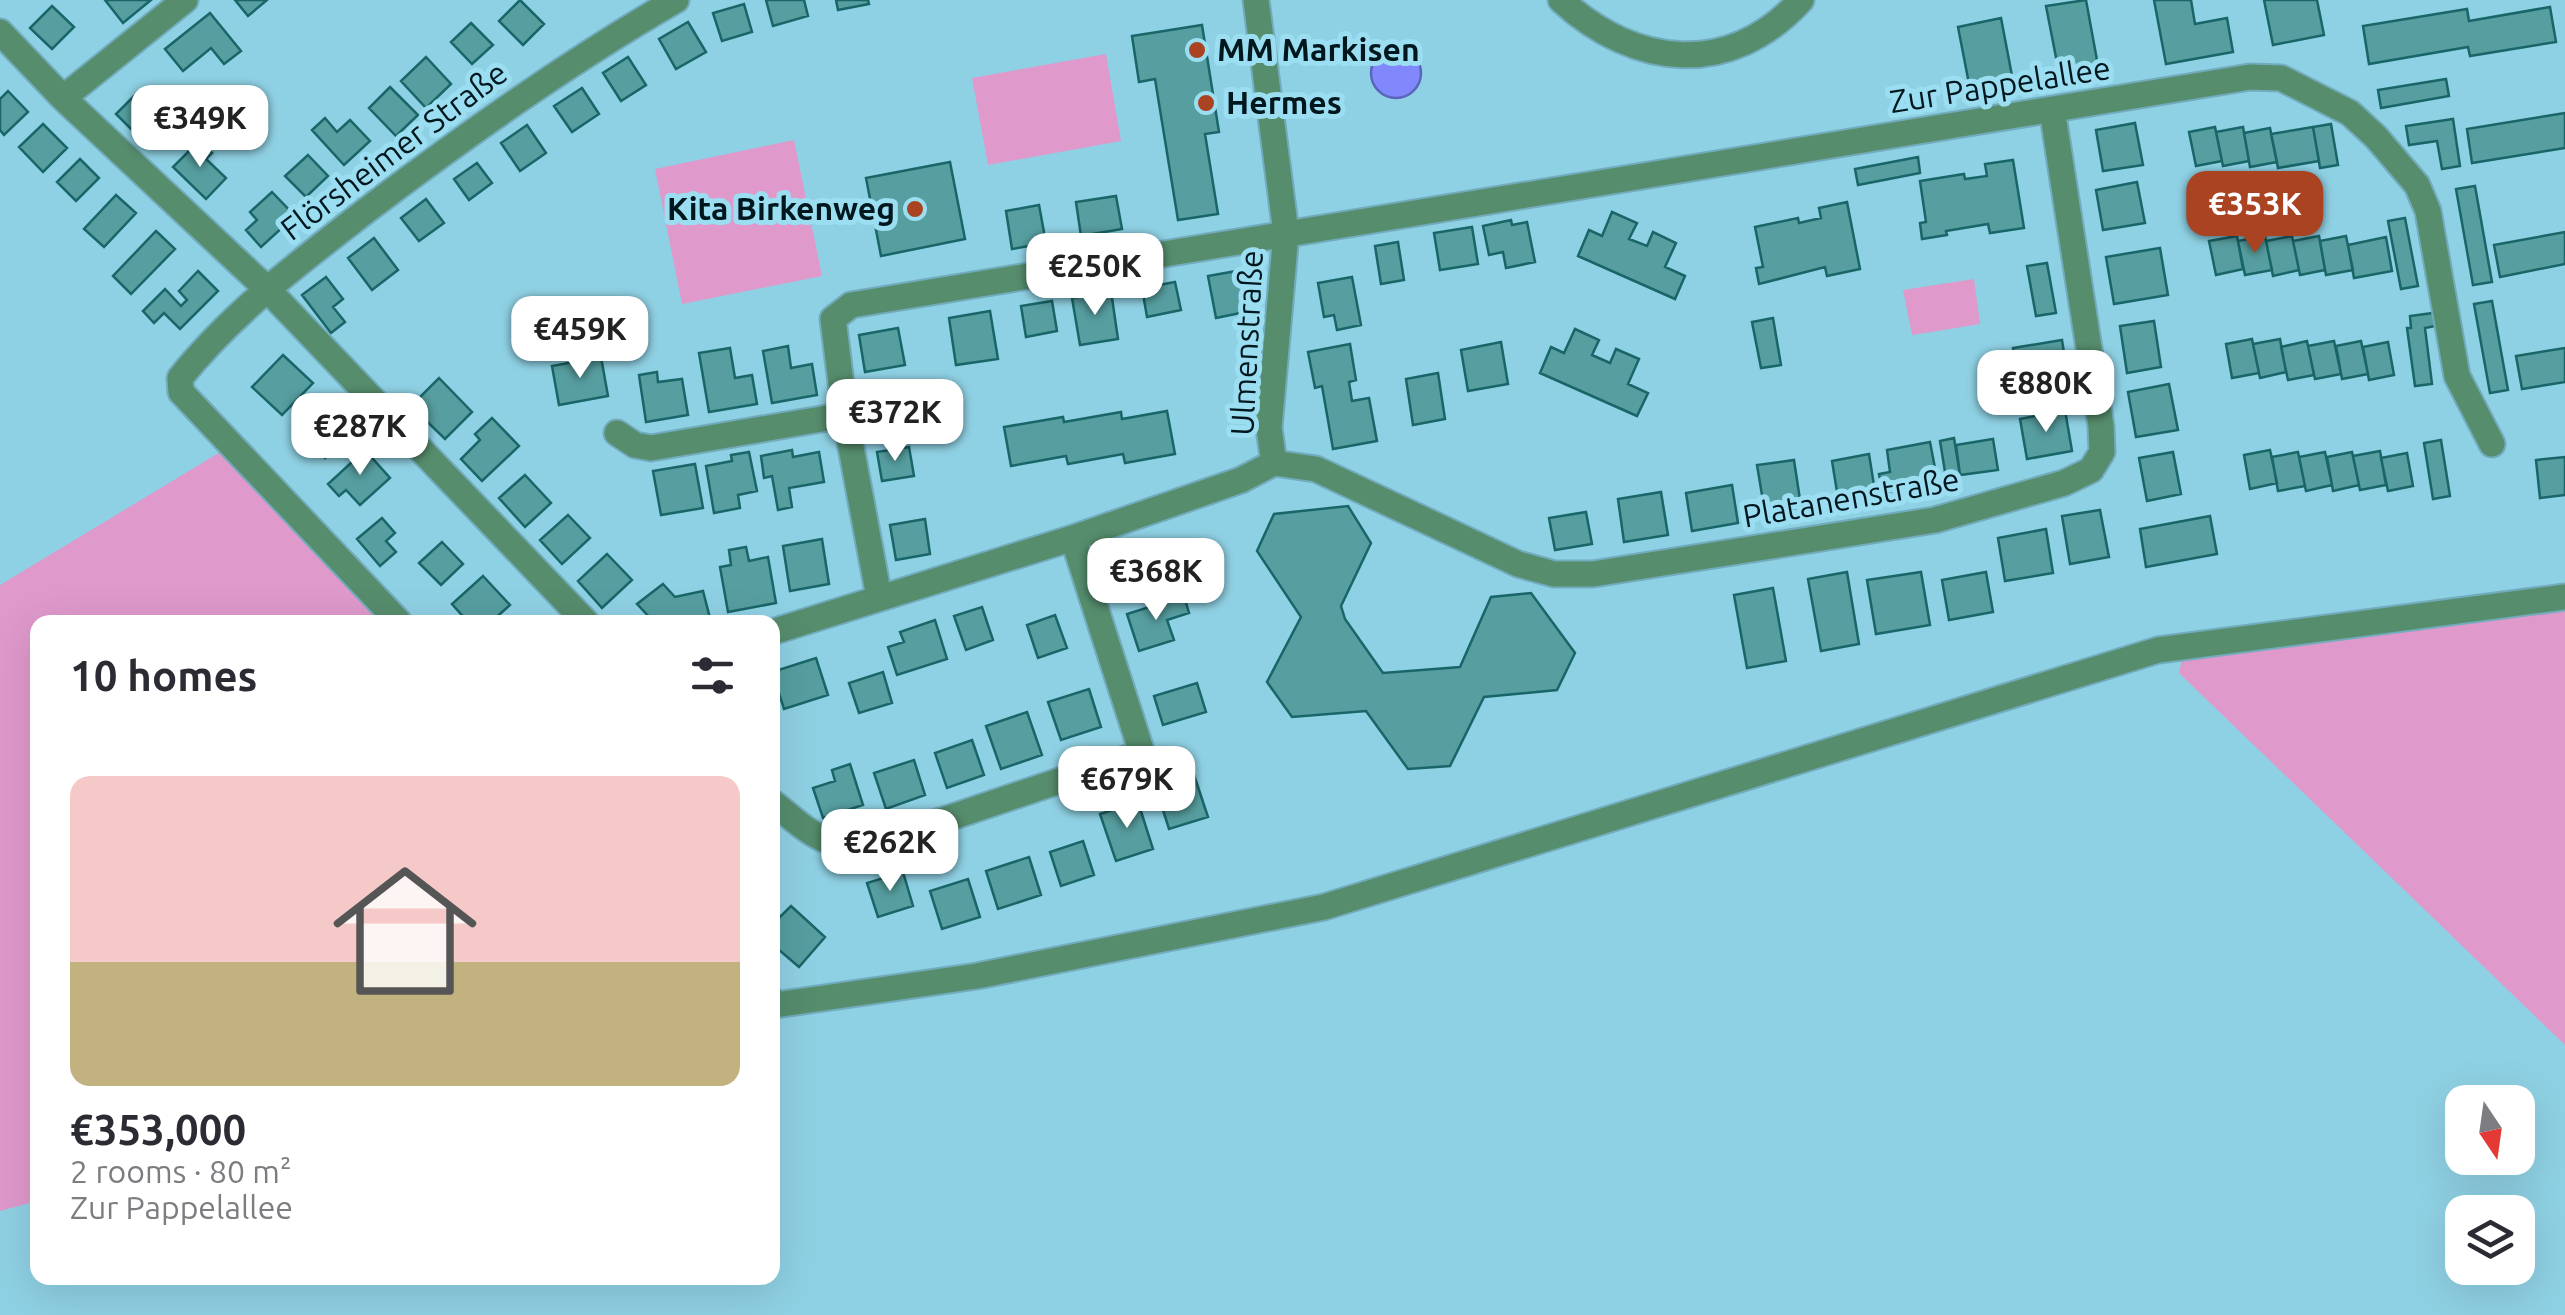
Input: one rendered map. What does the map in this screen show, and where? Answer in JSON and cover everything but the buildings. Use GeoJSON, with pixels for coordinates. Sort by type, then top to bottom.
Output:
{"type":"FeatureCollection","features":[{"type":"Feature","properties":{"kind":"street"},"geometry":{"type":"LineString","coordinates":[[63,98],[185,0]]}},
{"type":"Feature","properties":{"kind":"street","name":"Flörsheimer Straße"},"geometry":{"type":"LineString","coordinates":[[392,615],[178,386],[184,373],[266,288],[480,124],[579,56],[676,0]]}},
{"type":"Feature","properties":{"kind":"street","name":"Ulmenstraße"},"geometry":{"type":"LineString","coordinates":[[780,629],[1073,538],[1241,480],[1274,462],[1269,428],[1286,233],[1256,0]]}},
{"type":"Feature","properties":{"kind":"street"},"geometry":{"type":"LineString","coordinates":[[1562,0],[1607,36],[1643,50],[1700,55],[1756,38],[1802,0]]}},
{"type":"Feature","properties":{"kind":"street"},"geometry":{"type":"LineString","coordinates":[[0,32],[63,98],[266,288],[579,615]]}},
{"type":"Feature","properties":{"kind":"street","name":"Zur Pappelallee"},"geometry":{"type":"LineString","coordinates":[[846,415],[833,319],[851,305],[2250,76],[2281,78],[2350,114],[2417,184],[2428,211],[2457,376],[2492,444]]}},
{"type":"Feature","properties":{"kind":"street","name":"Platanenstraße"},"geometry":{"type":"LineString","coordinates":[[1274,462],[1316,469],[1518,564],[1554,574],[1593,574],[1935,520],[2078,476],[2091,470],[2102,452],[2101,426],[2052,109]]}},
{"type":"Feature","properties":{"kind":"street"},"geometry":{"type":"LineString","coordinates":[[617,433],[635,445],[651,448],[846,415],[879,597]]}},
{"type":"Feature","properties":{"kind":"street"},"geometry":{"type":"LineString","coordinates":[[780,808],[815,836],[844,847],[881,841],[1142,753],[1073,538]]}},
{"type":"Feature","properties":{"kind":"street"},"geometry":{"type":"LineString","coordinates":[[780,1002],[977,976],[1324,908],[2158,650],[2565,598]]}},
{"type":"Feature","properties":{"kind":"shaded area"},"geometry":{"type":"Polygon","coordinates":[[[1106,54],[1121,141],[988,165],[972,78],[1106,54]]]}},
{"type":"Feature","properties":{"kind":"shaded area"},"geometry":{"type":"Polygon","coordinates":[[[794,140],[822,276],[682,304],[655,169],[794,140]]]}},
{"type":"Feature","properties":{"kind":"shaded area"},"geometry":{"type":"Polygon","coordinates":[[[1974,279],[1980,324],[1912,335],[1903,290],[1974,279]]]}},
{"type":"Feature","properties":{"kind":"shaded area"},"geometry":{"type":"Polygon","coordinates":[[[222,451],[380,615],[30,615],[30,1203],[0,1211],[0,585],[222,451]]]}},
{"type":"Feature","properties":{"kind":"shaded area"},"geometry":{"type":"Polygon","coordinates":[[[2565,606],[2565,1045],[2179,673],[2183,654],[2565,606]]]}},
{"type":"Feature","properties":{"kind":"water"},"geometry":{"type":"Polygon","coordinates":[[[1396,48],[1414,55],[1421,73],[1414,91],[1396,98],[1378,91],[1371,73],[1378,55],[1396,48]]]}},
{"type":"Feature","properties":{"kind":"place","name":"MM Markisen"},"geometry":{"type":"Point","coordinates":[1197,50]}},
{"type":"Feature","properties":{"kind":"place","name":"Hermes"},"geometry":{"type":"Point","coordinates":[1206,103]}},
{"type":"Feature","properties":{"kind":"place","name":"Kita Birkenweg"},"geometry":{"type":"Point","coordinates":[915,209]}}]}
